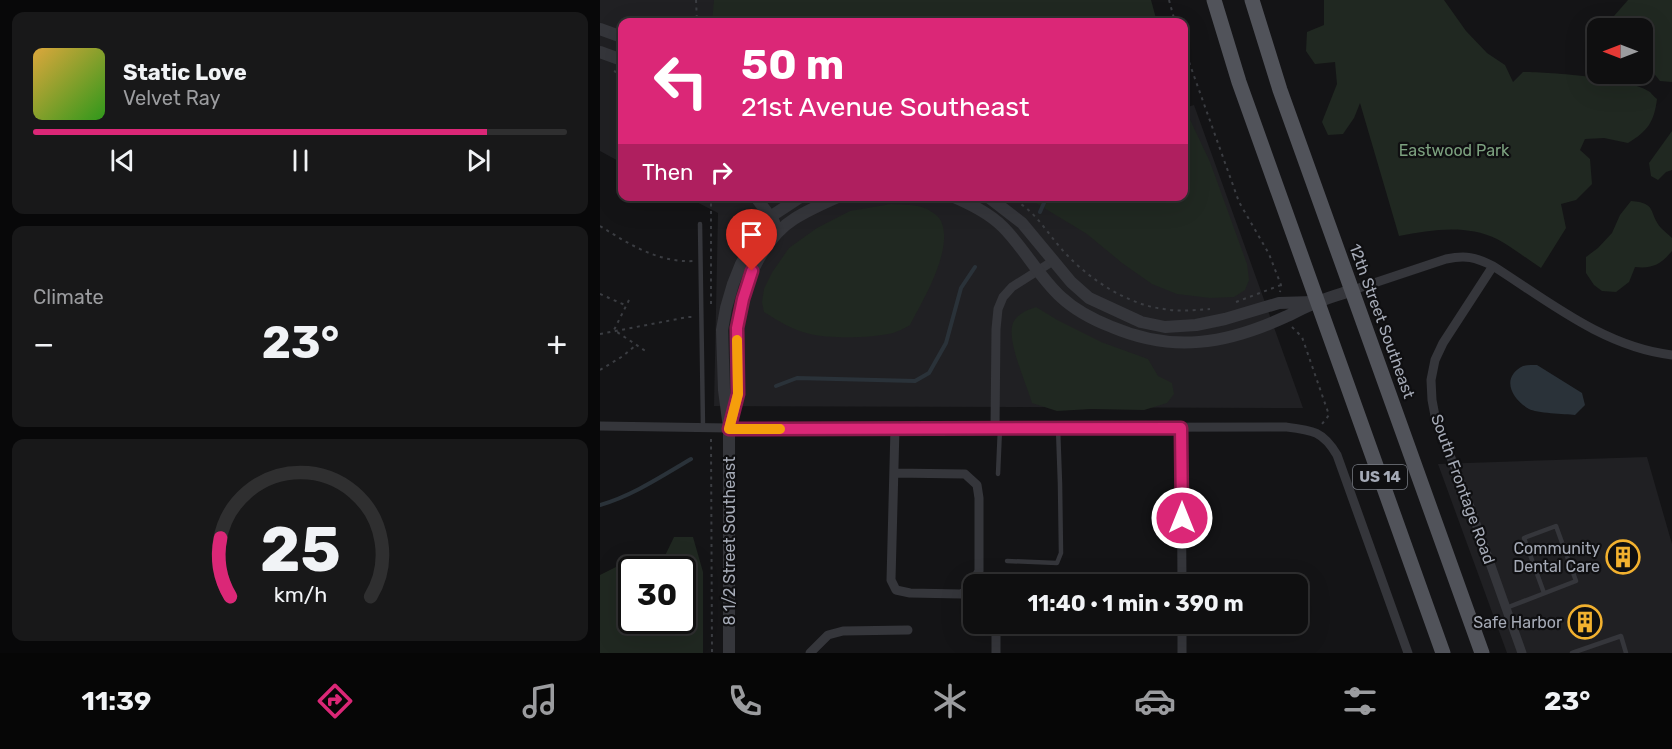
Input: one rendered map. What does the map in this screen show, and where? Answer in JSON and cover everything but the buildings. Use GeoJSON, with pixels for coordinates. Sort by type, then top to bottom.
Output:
{"type":"FeatureCollection","features":[{"type":"Feature","properties":{"kind":"main road","name":"US 14"},"geometry":{"type":"LineString","coordinates":[[1214,0],[1239,82],[1443,653]]}},
{"type":"Feature","properties":{"kind":"main road","name":"12th Street Southeast"},"geometry":{"type":"LineString","coordinates":[[1252,0],[1280,90],[1482,653]]}},
{"type":"Feature","properties":{"kind":"street"},"geometry":{"type":"LineString","coordinates":[[600,28],[618,35]]}},
{"type":"Feature","properties":{"kind":"street"},"geometry":{"type":"LineString","coordinates":[[600,52],[618,59]]}},
{"type":"Feature","properties":{"kind":"street"},"geometry":{"type":"LineString","coordinates":[[759,201],[780,230]]}},
{"type":"Feature","properties":{"kind":"street"},"geometry":{"type":"LineString","coordinates":[[780,201],[794,219]]}},
{"type":"Feature","properties":{"kind":"street","name":"8 1/2 Street Southeast"},"geometry":{"type":"LineString","coordinates":[[729,653],[729,429],[724,390],[722,330],[726,308],[741,264],[770,217],[794,201]]}},
{"type":"Feature","properties":{"kind":"street","name":"8 1/2 Street Southeast"},"geometry":{"type":"LineString","coordinates":[[729,429],[738,394],[737,328],[752,271],[780,230],[794,219],[830,201]]}},
{"type":"Feature","properties":{"kind":"street"},"geometry":{"type":"LineString","coordinates":[[962,201],[983,211],[1002,226],[1061,298],[1090,318],[1140,338],[1177,343],[1203,342],[1250,330],[1317,302],[1446,259],[1460,257],[1477,258],[1493,266],[1602,334],[1624,344],[1672,355]]}},
{"type":"Feature","properties":{"kind":"street"},"geometry":{"type":"LineString","coordinates":[[993,201],[1022,224],[1071,282],[1089,298],[1141,322],[1165,327],[1196,324],[1225,319],[1279,303],[1317,302]]}},
{"type":"Feature","properties":{"kind":"street"},"geometry":{"type":"LineString","coordinates":[[998,429],[996,329],[998,309],[1003,297],[1012,287],[1053,261]]}},
{"type":"Feature","properties":{"kind":"street","name":"South Frontage Road"},"geometry":{"type":"LineString","coordinates":[[1493,266],[1443,343],[1435,360],[1431,380],[1432,400],[1436,421],[1464,490],[1522,653]]}},
{"type":"Feature","properties":{"kind":"street"},"geometry":{"type":"LineString","coordinates":[[600,426],[729,429],[1286,427],[1316,432],[1330,442],[1336,455],[1408,653]]}},
{"type":"Feature","properties":{"kind":"street"},"geometry":{"type":"LineString","coordinates":[[1181,428],[1182,574]]}},
{"type":"Feature","properties":{"kind":"street"},"geometry":{"type":"LineString","coordinates":[[894,473],[965,474],[978,484],[978,570],[968,590],[960,594],[910,593],[896,590],[891,580],[895,429]]}},
{"type":"Feature","properties":{"kind":"street"},"geometry":{"type":"LineString","coordinates":[[810,653],[828,635],[843,631],[908,630]]}},
{"type":"Feature","properties":{"kind":"street"},"geometry":{"type":"LineString","coordinates":[[996,634],[996,653]]}},
{"type":"Feature","properties":{"kind":"street"},"geometry":{"type":"LineString","coordinates":[[1182,634],[1182,653]]}},
{"type":"Feature","properties":{"kind":"lane"},"geometry":{"type":"LineString","coordinates":[[700,224],[703,428]]}},
{"type":"Feature","properties":{"kind":"lane"},"geometry":{"type":"LineString","coordinates":[[1007,561],[1057,563],[1061,553],[1058,428]]}},
{"type":"Feature","properties":{"kind":"lane"},"geometry":{"type":"LineString","coordinates":[[998,429],[998,474]]}},
{"type":"Feature","properties":{"kind":"lane"},"geometry":{"type":"LineString","coordinates":[[1506,608],[1576,581],[1556,526],[1524,538],[1544,593]]}},
{"type":"Feature","properties":{"kind":"lane"},"geometry":{"type":"LineString","coordinates":[[1572,653],[1621,636],[1626,653]]}},
{"type":"Feature","properties":{"kind":"path"},"geometry":{"type":"LineString","coordinates":[[696,0],[697,18]]}},
{"type":"Feature","properties":{"kind":"path"},"geometry":{"type":"LineString","coordinates":[[1169,0],[1174,18]]}},
{"type":"Feature","properties":{"kind":"path"},"geometry":{"type":"LineString","coordinates":[[1188,59],[1239,202],[1269,254],[1281,285],[1279,303]]}},
{"type":"Feature","properties":{"kind":"path"},"geometry":{"type":"LineString","coordinates":[[606,68],[618,73]]}},
{"type":"Feature","properties":{"kind":"path"},"geometry":{"type":"LineString","coordinates":[[1016,201],[1026,208],[1087,274],[1110,289],[1136,302],[1162,309],[1187,311],[1212,308]]}},
{"type":"Feature","properties":{"kind":"path"},"geometry":{"type":"LineString","coordinates":[[600,226],[629,245],[669,260],[701,261]]}},
{"type":"Feature","properties":{"kind":"path"},"geometry":{"type":"LineString","coordinates":[[1235,303],[1281,285]]}},
{"type":"Feature","properties":{"kind":"path"},"geometry":{"type":"LineString","coordinates":[[600,294],[626,306]]}},
{"type":"Feature","properties":{"kind":"path"},"geometry":{"type":"LineString","coordinates":[[614,330],[629,300]]}},
{"type":"Feature","properties":{"kind":"path"},"geometry":{"type":"LineString","coordinates":[[600,334],[688,316],[702,318]]}},
{"type":"Feature","properties":{"kind":"path"},"geometry":{"type":"LineString","coordinates":[[1283,318],[1302,338],[1329,415],[1316,432]]}},
{"type":"Feature","properties":{"kind":"path"},"geometry":{"type":"LineString","coordinates":[[614,330],[647,352]]}},
{"type":"Feature","properties":{"kind":"path"},"geometry":{"type":"LineString","coordinates":[[600,370],[636,345]]}},
{"type":"Feature","properties":{"kind":"shaded area"},"geometry":{"type":"Polygon","coordinates":[[[600,0],[744,0],[744,18],[618,18],[618,161],[600,151],[600,0]]]}},
{"type":"Feature","properties":{"kind":"shaded area"},"geometry":{"type":"Polygon","coordinates":[[[1194,105],[1303,408],[714,406],[718,213],[695,201],[1188,201],[1188,107],[1194,105]]]}},
{"type":"Feature","properties":{"kind":"shaded area"},"geometry":{"type":"Polygon","coordinates":[[[1537,365],[1582,393],[1585,405],[1575,415],[1529,409],[1518,400],[1511,388],[1512,376],[1523,366],[1537,365]]]}},
{"type":"Feature","properties":{"kind":"shaded area"},"geometry":{"type":"Polygon","coordinates":[[[1647,457],[1672,544],[1672,653],[1507,653],[1438,464],[1647,457]]]}},
{"type":"Feature","properties":{"kind":"green space"},"geometry":{"type":"Polygon","coordinates":[[[714,0],[1151,0],[1156,18],[712,18],[714,0]]]}},
{"type":"Feature","properties":{"kind":"green space","name":"Eastwood Park"},"geometry":{"type":"Polygon","coordinates":[[[1324,0],[1444,0],[1466,31],[1487,53],[1505,65],[1513,82],[1523,72],[1587,77],[1587,84],[1630,84],[1650,92],[1657,99],[1654,114],[1645,130],[1628,143],[1604,138],[1585,139],[1580,150],[1590,159],[1592,184],[1576,200],[1561,204],[1566,228],[1541,268],[1497,239],[1473,231],[1436,230],[1399,236],[1360,103],[1354,118],[1343,134],[1328,135],[1322,122],[1337,84],[1335,62],[1315,64],[1306,51],[1307,32],[1324,25],[1324,0]]]}},
{"type":"Feature","properties":{"kind":"green space"},"geometry":{"type":"Polygon","coordinates":[[[1628,0],[1672,0],[1672,82],[1660,81],[1653,72],[1653,18],[1613,18],[1628,0]]]}},
{"type":"Feature","properties":{"kind":"green space"},"geometry":{"type":"Polygon","coordinates":[[[1188,115],[1210,162],[1247,264],[1249,280],[1245,290],[1234,297],[1210,298],[1177,294],[1152,284],[1087,234],[1033,201],[1188,201],[1188,115]]]}},
{"type":"Feature","properties":{"kind":"green space"},"geometry":{"type":"Polygon","coordinates":[[[1672,131],[1672,170],[1666,172],[1658,180],[1651,176],[1649,163],[1672,131]]]}},
{"type":"Feature","properties":{"kind":"green space"},"geometry":{"type":"Polygon","coordinates":[[[1631,201],[1649,206],[1657,223],[1672,238],[1672,251],[1656,265],[1635,267],[1629,282],[1616,292],[1602,291],[1594,285],[1586,273],[1586,257],[1612,233],[1620,215],[1631,201]]]}},
{"type":"Feature","properties":{"kind":"green space"},"geometry":{"type":"Polygon","coordinates":[[[891,204],[914,205],[927,209],[940,219],[944,232],[940,260],[935,274],[910,325],[885,335],[829,337],[798,330],[764,312],[762,302],[764,289],[789,248],[817,228],[850,211],[891,204]]]}},
{"type":"Feature","properties":{"kind":"green space"},"geometry":{"type":"Polygon","coordinates":[[[1036,307],[1101,342],[1148,359],[1158,376],[1172,383],[1174,394],[1167,403],[1144,410],[1057,411],[1032,403],[1018,363],[1012,331],[1017,317],[1036,307]]]}},
{"type":"Feature","properties":{"kind":"green space"},"geometry":{"type":"Polygon","coordinates":[[[674,537],[693,537],[703,572],[703,653],[600,653],[600,575],[618,566],[618,634],[696,634],[696,556],[665,556],[674,537]]]}},
{"type":"Feature","properties":{"kind":"waterway"},"geometry":{"type":"LineString","coordinates":[[1040,212],[1045,201]]}},
{"type":"Feature","properties":{"kind":"waterway"},"geometry":{"type":"LineString","coordinates":[[776,386],[797,378],[915,381],[929,373],[946,343],[961,288],[975,267]]}},
{"type":"Feature","properties":{"kind":"waterway"},"geometry":{"type":"LineString","coordinates":[[600,505],[635,491],[691,459]]}},
{"type":"Feature","properties":{"kind":"slow traffic"},"geometry":{"type":"LineString","coordinates":[[737,340],[738,394],[729,429],[780,429]]}},
{"type":"Feature","properties":{"kind":"place","name":"Community Dental Care"},"geometry":{"type":"Point","coordinates":[1623,557]}},
{"type":"Feature","properties":{"kind":"place","name":"Safe Harbor"},"geometry":{"type":"Point","coordinates":[1585,622]}},
{"type":"Feature","properties":{"kind":"route"},"geometry":{"type":"LineString","coordinates":[[752,271],[737,328],[738,394],[729,429],[1181,428],[1182,518]]}}]}
